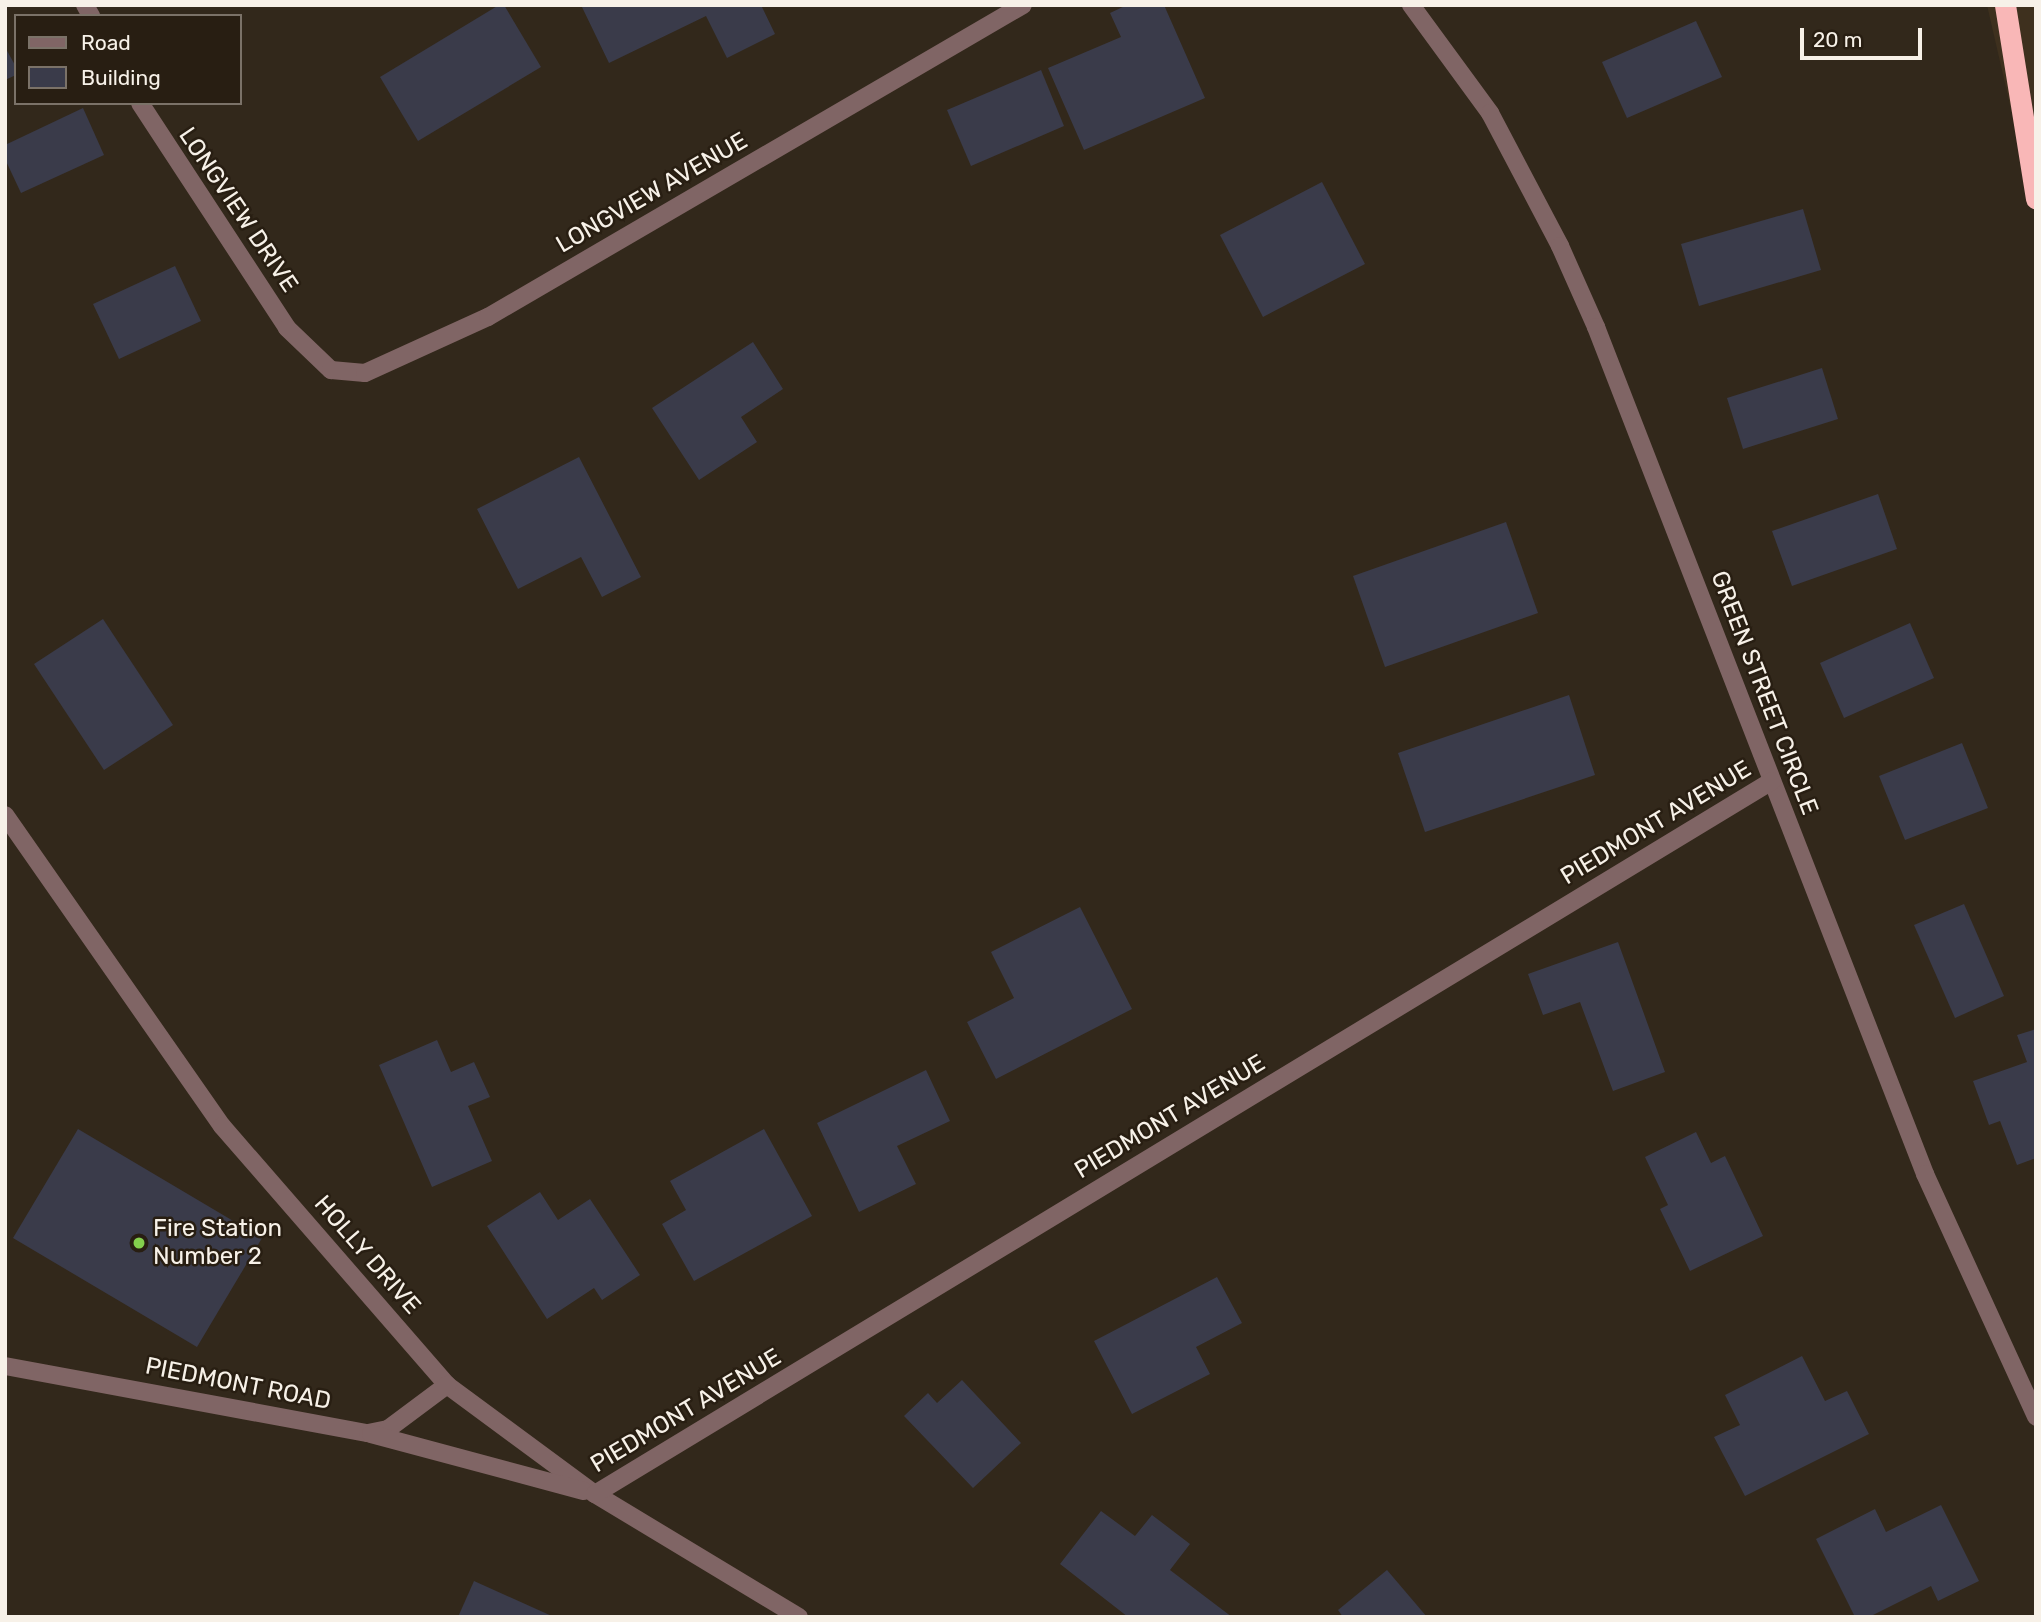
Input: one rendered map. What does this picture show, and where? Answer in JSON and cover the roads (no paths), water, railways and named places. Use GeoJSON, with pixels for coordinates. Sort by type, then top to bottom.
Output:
{"type":"FeatureCollection","features":[{"type":"Feature","properties":{"kind":"highway"},"geometry":{"type":"LineString","coordinates":[[2005,5],[2030,129],[2036,199]]}},
{"type":"Feature","properties":{"kind":"street","name":"LONGVIEW AVENUE"},"geometry":{"type":"LineString","coordinates":[[301,340],[331,370],[365,373],[488,317],[1023,5]]}},
{"type":"Feature","properties":{"kind":"street","name":"GREEN STREET CIRCLE"},"geometry":{"type":"LineString","coordinates":[[1411,5],[1490,113],[1560,246],[1596,327],[1925,1174],[2036,1417]]}},
{"type":"Feature","properties":{"kind":"street","name":"LONGVIEW DRIVE"},"geometry":{"type":"LineString","coordinates":[[141,105],[178,167],[287,328],[301,340]]}},
{"type":"Feature","properties":{"kind":"street","name":"PIEDMONT AVENUE"},"geometry":{"type":"LineString","coordinates":[[595,1494],[1772,781]]}},
{"type":"Feature","properties":{"kind":"street","name":"HOLLY DRIVE"},"geometry":{"type":"LineString","coordinates":[[5,815],[222,1126],[447,1385],[595,1494],[799,1617]]}},
{"type":"Feature","properties":{"kind":"street","name":"PIEDMONT ROAD"},"geometry":{"type":"LineString","coordinates":[[5,1366],[368,1433],[595,1494]]}},
{"type":"Feature","properties":{"kind":"street"},"geometry":{"type":"LineString","coordinates":[[368,1433],[388,1429],[447,1385]]}},
{"type":"Feature","properties":{"kind":"place","name":"Fire Station Number 2"},"geometry":{"type":"Point","coordinates":[139,1243]}}]}
